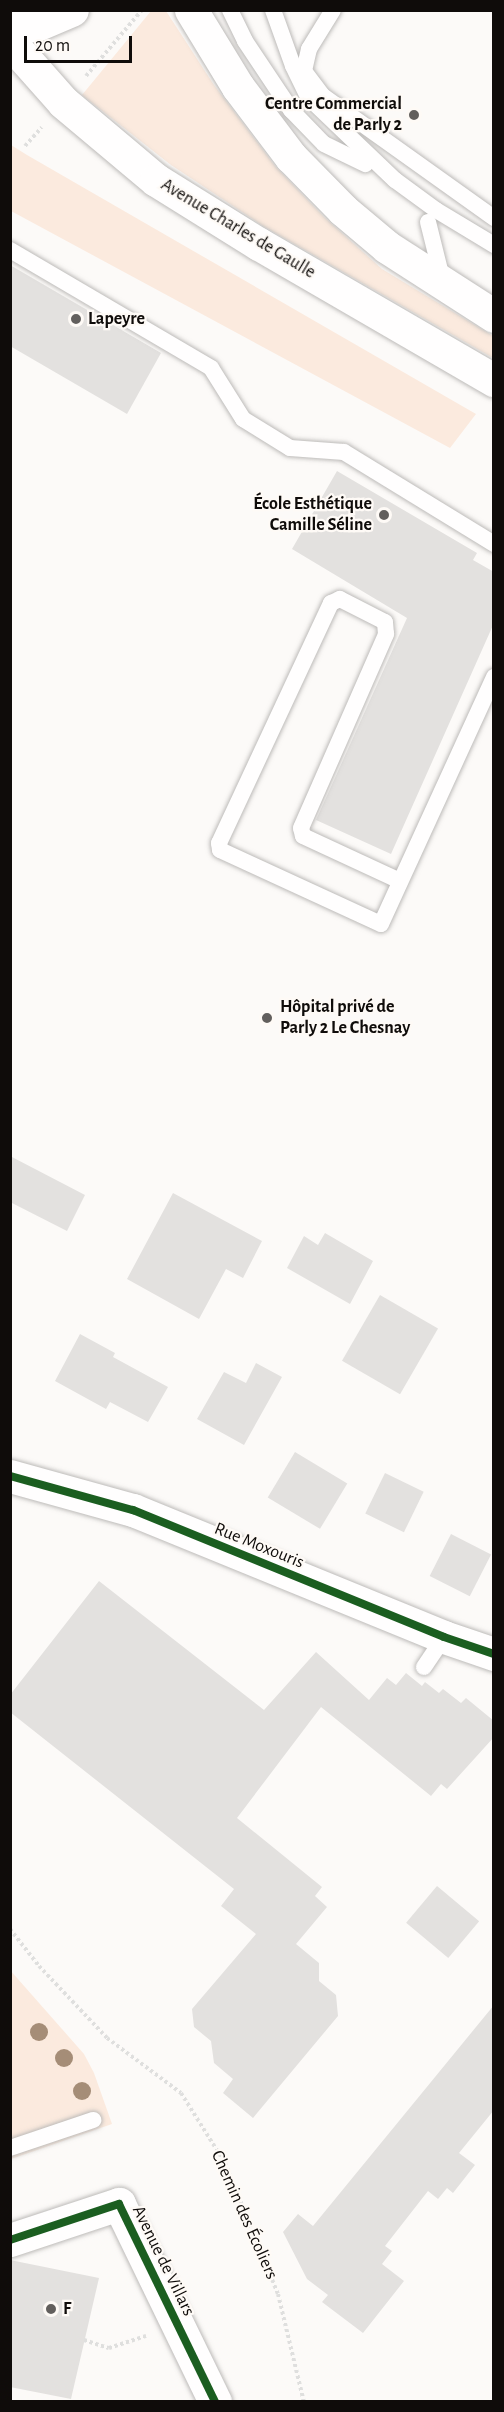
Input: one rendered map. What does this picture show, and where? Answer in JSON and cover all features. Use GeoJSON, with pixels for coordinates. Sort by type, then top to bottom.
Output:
{"type":"FeatureCollection","features":[{"type":"Feature","properties":{"kind":"main road"},"geometry":{"type":"LineString","coordinates":[[10,28],[36,25],[72,10]]}},
{"type":"Feature","properties":{"kind":"main road"},"geometry":{"type":"LineString","coordinates":[[191,10],[238,87],[291,157],[344,210],[387,247],[494,316]]}},
{"type":"Feature","properties":{"kind":"main road","name":"Avenue Charles de Gaulle"},"geometry":{"type":"LineString","coordinates":[[10,42],[63,102],[156,180],[259,244],[494,380]]}},
{"type":"Feature","properties":{"kind":"main road","name":"Rue Moxouris"},"geometry":{"type":"LineString","coordinates":[[10,1476],[133,1510],[444,1637],[494,1654]]}},
{"type":"Feature","properties":{"kind":"main road","name":"Avenue de Villars"},"geometry":{"type":"LineString","coordinates":[[10,2240],[118,2204],[215,2402]]}},
{"type":"Feature","properties":{"kind":"lane"},"geometry":{"type":"LineString","coordinates":[[230,10],[245,40],[291,110],[324,144],[364,164]]}},
{"type":"Feature","properties":{"kind":"lane"},"geometry":{"type":"LineString","coordinates":[[273,10],[293,66],[308,98],[395,180],[436,210],[494,245]]}},
{"type":"Feature","properties":{"kind":"lane"},"geometry":{"type":"LineString","coordinates":[[333,10],[309,49],[304,71],[323,96],[494,218]]}},
{"type":"Feature","properties":{"kind":"lane"},"geometry":{"type":"LineString","coordinates":[[428,222],[444,285]]}},
{"type":"Feature","properties":{"kind":"lane"},"geometry":{"type":"LineString","coordinates":[[10,250],[211,368],[243,419],[290,448],[344,452],[494,544]]}},
{"type":"Feature","properties":{"kind":"lane"},"geometry":{"type":"LineString","coordinates":[[400,881],[303,836],[301,828],[386,634],[385,622],[340,599],[332,603],[219,843],[220,850],[381,924],[494,677]]}},
{"type":"Feature","properties":{"kind":"lane"},"geometry":{"type":"LineString","coordinates":[[424,1667],[444,1637]]}},
{"type":"Feature","properties":{"kind":"lane"},"geometry":{"type":"LineString","coordinates":[[10,2148],[93,2120]]}},
{"type":"Feature","properties":{"kind":"path"},"geometry":{"type":"LineString","coordinates":[[84,2340],[109,2348],[178,2325]]}},
{"type":"Feature","properties":{"kind":"shaded area"},"geometry":{"type":"Polygon","coordinates":[[[151,11],[166,11],[214,85],[275,166],[324,217],[382,269],[493,336],[493,358],[263,226],[171,165],[82,95],[151,11]]]}},
{"type":"Feature","properties":{"kind":"shaded area"},"geometry":{"type":"Polygon","coordinates":[[[11,145],[476,414],[450,448],[11,211],[11,145]]]}},
{"type":"Feature","properties":{"kind":"shaded area"},"geometry":{"type":"Polygon","coordinates":[[[10,1970],[84,2054],[94,2073],[112,2124],[11,2159],[10,1970]]]}},
{"type":"Feature","properties":{"kind":"building"},"geometry":{"type":"Polygon","coordinates":[[[10,265],[161,353],[127,414],[10,346],[10,265]]]}},
{"type":"Feature","properties":{"kind":"building"},"geometry":{"type":"Polygon","coordinates":[[[337,471],[477,553],[473,560],[494,572],[494,623],[391,854],[316,820],[407,618],[292,549],[337,471]]]}},
{"type":"Feature","properties":{"kind":"building"},"geometry":{"type":"Polygon","coordinates":[[[10,1156],[85,1195],[67,1231],[10,1202],[10,1156]]]}},
{"type":"Feature","properties":{"kind":"building"},"geometry":{"type":"Polygon","coordinates":[[[173,1193],[262,1241],[243,1278],[226,1269],[199,1319],[127,1279],[173,1193]]]}},
{"type":"Feature","properties":{"kind":"building"},"geometry":{"type":"Polygon","coordinates":[[[325,1233],[373,1261],[350,1304],[287,1268],[304,1236],[318,1245],[325,1233]]]}},
{"type":"Feature","properties":{"kind":"building"},"geometry":{"type":"Polygon","coordinates":[[[380,1295],[438,1328],[400,1394],[342,1361],[380,1295]]]}},
{"type":"Feature","properties":{"kind":"building"},"geometry":{"type":"Polygon","coordinates":[[[80,1334],[115,1353],[113,1357],[168,1387],[148,1422],[110,1402],[106,1409],[55,1381],[80,1334]]]}},
{"type":"Feature","properties":{"kind":"building"},"geometry":{"type":"Polygon","coordinates":[[[256,1363],[282,1377],[244,1445],[197,1419],[224,1372],[246,1383],[256,1363]]]}},
{"type":"Feature","properties":{"kind":"building"},"geometry":{"type":"Polygon","coordinates":[[[295,1452],[347,1483],[320,1529],[268,1497],[295,1452]]]}},
{"type":"Feature","properties":{"kind":"building"},"geometry":{"type":"Polygon","coordinates":[[[385,1473],[424,1492],[404,1532],[365,1513],[385,1473]]]}},
{"type":"Feature","properties":{"kind":"building"},"geometry":{"type":"Polygon","coordinates":[[[451,1534],[491,1554],[470,1596],[430,1576],[451,1534]]]}},
{"type":"Feature","properties":{"kind":"building"},"geometry":{"type":"Polygon","coordinates":[[[99,1581],[264,1710],[316,1652],[369,1700],[387,1678],[396,1685],[406,1673],[422,1686],[425,1682],[439,1693],[443,1689],[461,1703],[466,1698],[494,1721],[494,1737],[447,1789],[441,1784],[431,1796],[321,1707],[237,1818],[322,1887],[315,1896],[327,1907],[296,1944],[319,1963],[319,1981],[336,1995],[338,2016],[253,2118],[223,2093],[233,2079],[214,2063],[211,2041],[194,2027],[192,2009],[256,1934],[221,1906],[234,1889],[10,1712],[10,1695],[99,1581]]]}},
{"type":"Feature","properties":{"kind":"building"},"geometry":{"type":"Polygon","coordinates":[[[437,1886],[479,1921],[448,1958],[406,1923],[437,1886]]]}},
{"type":"Feature","properties":{"kind":"building"},"geometry":{"type":"Polygon","coordinates":[[[494,2005],[494,2110],[459,2153],[475,2165],[453,2193],[447,2188],[438,2199],[428,2191],[385,2246],[392,2251],[382,2264],[404,2281],[363,2333],[322,2302],[328,2295],[307,2279],[283,2232],[298,2214],[313,2226],[494,2005]]]}},
{"type":"Feature","properties":{"kind":"building","name":"F"},"geometry":{"type":"Polygon","coordinates":[[[10,2260],[99,2278],[71,2399],[10,2387],[10,2260]]]}},
{"type":"Feature","properties":{"kind":"cycle path"},"geometry":{"type":"LineString","coordinates":[[10,1476],[133,1510],[444,1637],[494,1654]]}},
{"type":"Feature","properties":{"kind":"cycle path"},"geometry":{"type":"LineString","coordinates":[[10,2240],[119,2204],[215,2402]]}},
{"type":"Feature","properties":{"kind":"place","name":"Centre Commercial de Parly 2"},"geometry":{"type":"Point","coordinates":[414,115]}},
{"type":"Feature","properties":{"kind":"place","name":"Lapeyre"},"geometry":{"type":"Point","coordinates":[76,319]}},
{"type":"Feature","properties":{"kind":"place","name":"École Esthétique Camille Séline"},"geometry":{"type":"Point","coordinates":[384,515]}},
{"type":"Feature","properties":{"kind":"place","name":"Hôpital privé de Parly 2 Le Chesnay"},"geometry":{"type":"Point","coordinates":[267,1018]}},
{"type":"Feature","properties":{"kind":"place","name":"F"},"geometry":{"type":"Point","coordinates":[51,2309]}}]}
